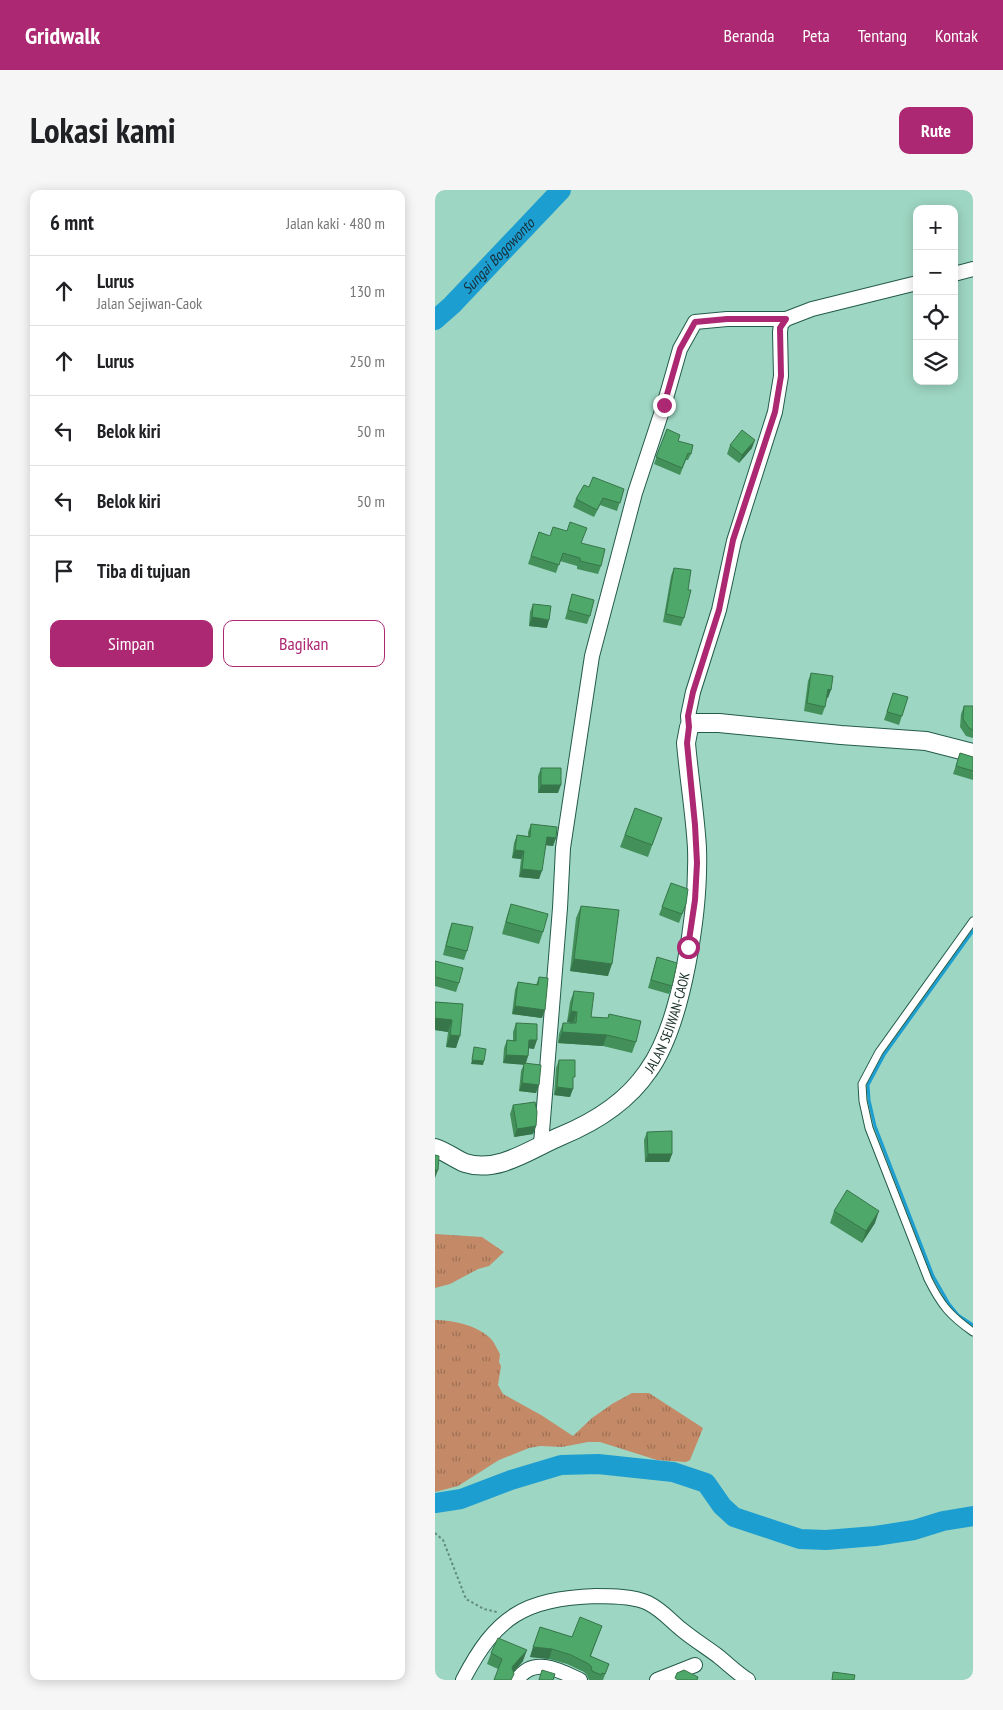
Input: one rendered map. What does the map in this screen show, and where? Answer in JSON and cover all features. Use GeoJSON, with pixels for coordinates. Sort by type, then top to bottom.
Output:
{"type":"FeatureCollection","features":[{"type":"Feature","properties":{"kind":"street"},"geometry":{"type":"LineString","coordinates":[[958,273],[973,269]]}},
{"type":"Feature","properties":{"kind":"street"},"geometry":{"type":"LineString","coordinates":[[541,1144],[565,838],[592,656],[635,493],[680,349],[695,322],[727,319],[786,319],[812,309],[913,284]]}},
{"type":"Feature","properties":{"kind":"street"},"geometry":{"type":"LineString","coordinates":[[689,727],[688,716],[693,692],[719,610],[733,540],[775,412],[781,376],[780,328],[786,319]]}},
{"type":"Feature","properties":{"kind":"street"},"geometry":{"type":"LineString","coordinates":[[689,727],[693,723],[719,723],[926,741],[973,753]]}},
{"type":"Feature","properties":{"kind":"street","name":"JALAN SEJIWAN-CAOK"},"geometry":{"type":"LineString","coordinates":[[439,1150],[464,1162],[479,1166],[496,1164],[517,1156],[599,1118],[631,1091],[660,1054],[684,972],[693,920],[697,863],[687,743],[689,727]]}},
{"type":"Feature","properties":{"kind":"street"},"geometry":{"type":"LineString","coordinates":[[463,1680],[481,1647],[511,1616],[537,1604],[553,1600],[607,1596],[647,1602],[664,1612],[682,1630],[748,1680]]}},
{"type":"Feature","properties":{"kind":"street"},"geometry":{"type":"LineString","coordinates":[[657,1680],[695,1665]]}},
{"type":"Feature","properties":{"kind":"street"},"geometry":{"type":"LineString","coordinates":[[517,1680],[520,1675],[536,1667],[557,1669],[580,1680]]}},
{"type":"Feature","properties":{"kind":"lane"},"geometry":{"type":"LineString","coordinates":[[973,921],[879,1052],[862,1084],[863,1101],[869,1128],[928,1279],[944,1307],[954,1319],[973,1332]]}},
{"type":"Feature","properties":{"kind":"path"},"geometry":{"type":"LineString","coordinates":[[435,1533],[443,1540],[466,1599],[484,1609],[511,1616]]}},
{"type":"Feature","properties":{"kind":"green space"},"geometry":{"type":"Polygon","coordinates":[[[435,1234],[482,1237],[504,1252],[489,1266],[478,1269],[450,1284],[435,1288],[435,1234]]]}},
{"type":"Feature","properties":{"kind":"green space"},"geometry":{"type":"Polygon","coordinates":[[[435,1320],[463,1324],[477,1329],[489,1337],[500,1354],[499,1362],[501,1366],[498,1385],[503,1394],[541,1415],[573,1436],[592,1418],[612,1404],[632,1393],[649,1393],[703,1428],[690,1460],[686,1462],[657,1460],[600,1442],[588,1442],[562,1447],[540,1446],[529,1448],[499,1460],[458,1486],[435,1492],[435,1320]]]}},
{"type":"Feature","properties":{"kind":"building"},"geometry":{"type":"Polygon","coordinates":[[[667,429],[680,435],[678,441],[693,445],[691,454],[688,453],[682,468],[656,457],[667,429]]]}},
{"type":"Feature","properties":{"kind":"building"},"geometry":{"type":"Polygon","coordinates":[[[742,430],[755,440],[742,455],[730,445],[742,430]]]}},
{"type":"Feature","properties":{"kind":"building"},"geometry":{"type":"Polygon","coordinates":[[[593,477],[624,489],[620,503],[603,498],[597,510],[576,499],[584,485],[589,487],[593,477]]]}},
{"type":"Feature","properties":{"kind":"building"},"geometry":{"type":"Polygon","coordinates":[[[570,522],[587,528],[581,543],[605,549],[601,566],[580,561],[580,558],[563,553],[559,565],[531,556],[539,532],[550,536],[553,527],[567,531],[570,522]]]}},
{"type":"Feature","properties":{"kind":"building"},"geometry":{"type":"Polygon","coordinates":[[[674,568],[691,570],[688,590],[691,590],[684,618],[666,614],[674,568]]]}},
{"type":"Feature","properties":{"kind":"building"},"geometry":{"type":"Polygon","coordinates":[[[572,594],[594,600],[590,616],[568,610],[572,594]]]}},
{"type":"Feature","properties":{"kind":"building"},"geometry":{"type":"Polygon","coordinates":[[[533,604],[551,606],[549,620],[532,617],[533,604]]]}},
{"type":"Feature","properties":{"kind":"building"},"geometry":{"type":"Polygon","coordinates":[[[811,673],[833,676],[831,690],[828,689],[825,707],[807,703],[811,673]]]}},
{"type":"Feature","properties":{"kind":"building"},"geometry":{"type":"Polygon","coordinates":[[[893,693],[908,697],[902,716],[887,712],[893,693]]]}},
{"type":"Feature","properties":{"kind":"building"},"geometry":{"type":"Polygon","coordinates":[[[964,706],[973,706],[973,730],[969,728],[963,719],[964,706]]]}},
{"type":"Feature","properties":{"kind":"building"},"geometry":{"type":"Polygon","coordinates":[[[960,753],[973,757],[973,771],[956,766],[960,753]]]}},
{"type":"Feature","properties":{"kind":"building"},"geometry":{"type":"Polygon","coordinates":[[[541,768],[561,768],[561,785],[541,785],[541,768]]]}},
{"type":"Feature","properties":{"kind":"building"},"geometry":{"type":"Polygon","coordinates":[[[635,808],[662,818],[652,845],[625,835],[635,808]]]}},
{"type":"Feature","properties":{"kind":"building"},"geometry":{"type":"Polygon","coordinates":[[[531,824],[557,827],[556,838],[547,837],[542,871],[522,869],[524,851],[515,850],[517,835],[530,837],[531,824]]]}},
{"type":"Feature","properties":{"kind":"building"},"geometry":{"type":"Polygon","coordinates":[[[671,883],[688,889],[686,904],[682,914],[662,907],[671,883]]]}},
{"type":"Feature","properties":{"kind":"building"},"geometry":{"type":"Polygon","coordinates":[[[511,904],[548,914],[543,932],[506,922],[511,904]]]}},
{"type":"Feature","properties":{"kind":"building"},"geometry":{"type":"Polygon","coordinates":[[[581,906],[619,910],[612,964],[574,959],[581,906]]]}},
{"type":"Feature","properties":{"kind":"building"},"geometry":{"type":"Polygon","coordinates":[[[452,923],[473,927],[467,951],[446,946],[452,923]]]}},
{"type":"Feature","properties":{"kind":"building"},"geometry":{"type":"Polygon","coordinates":[[[657,957],[677,963],[672,986],[651,980],[657,957]]]}},
{"type":"Feature","properties":{"kind":"building"},"geometry":{"type":"Polygon","coordinates":[[[435,961],[463,968],[459,983],[435,977],[435,961]]]}},
{"type":"Feature","properties":{"kind":"building"},"geometry":{"type":"Polygon","coordinates":[[[539,977],[548,978],[545,1010],[515,1006],[518,982],[538,985],[539,977]]]}},
{"type":"Feature","properties":{"kind":"building"},"geometry":{"type":"Polygon","coordinates":[[[574,991],[594,993],[591,1017],[608,1018],[609,1014],[641,1021],[636,1042],[607,1035],[562,1032],[563,1023],[576,1023],[577,1012],[571,1011],[574,991]]]}},
{"type":"Feature","properties":{"kind":"building"},"geometry":{"type":"Polygon","coordinates":[[[435,1002],[463,1004],[460,1036],[450,1035],[452,1020],[435,1018],[435,1002]]]}},
{"type":"Feature","properties":{"kind":"building"},"geometry":{"type":"Polygon","coordinates":[[[516,1023],[537,1024],[537,1040],[529,1040],[528,1056],[506,1055],[507,1040],[516,1041],[516,1023]]]}},
{"type":"Feature","properties":{"kind":"building"},"geometry":{"type":"Polygon","coordinates":[[[474,1047],[486,1049],[484,1061],[472,1060],[474,1047]]]}},
{"type":"Feature","properties":{"kind":"building"},"geometry":{"type":"Polygon","coordinates":[[[559,1060],[575,1060],[573,1089],[557,1087],[559,1060]]]}},
{"type":"Feature","properties":{"kind":"building"},"geometry":{"type":"Polygon","coordinates":[[[524,1063],[541,1065],[539,1085],[522,1083],[524,1063]]]}},
{"type":"Feature","properties":{"kind":"building"},"geometry":{"type":"Polygon","coordinates":[[[535,1102],[537,1112],[536,1126],[517,1129],[513,1105],[535,1102]]]}},
{"type":"Feature","properties":{"kind":"building"},"geometry":{"type":"Polygon","coordinates":[[[672,1131],[672,1154],[648,1154],[647,1132],[672,1131]]]}},
{"type":"Feature","properties":{"kind":"building"},"geometry":{"type":"Polygon","coordinates":[[[435,1155],[439,1156],[438,1170],[435,1170],[435,1155]]]}},
{"type":"Feature","properties":{"kind":"building"},"geometry":{"type":"Polygon","coordinates":[[[847,1190],[879,1211],[866,1231],[834,1211],[847,1190]]]}},
{"type":"Feature","properties":{"kind":"building"},"geometry":{"type":"Polygon","coordinates":[[[580,1617],[602,1626],[590,1656],[609,1664],[605,1674],[602,1673],[601,1675],[592,1671],[591,1666],[571,1655],[552,1649],[533,1647],[540,1627],[572,1637],[580,1617]]]}},
{"type":"Feature","properties":{"kind":"building"},"geometry":{"type":"Polygon","coordinates":[[[498,1638],[527,1650],[512,1667],[514,1674],[511,1680],[494,1680],[502,1659],[491,1653],[498,1638]]]}},
{"type":"Feature","properties":{"kind":"building"},"geometry":{"type":"Polygon","coordinates":[[[542,1670],[555,1674],[553,1680],[539,1680],[542,1670]]]}},
{"type":"Feature","properties":{"kind":"building"},"geometry":{"type":"Polygon","coordinates":[[[684,1670],[698,1677],[697,1680],[678,1680],[675,1678],[677,1673],[684,1670]]]}},
{"type":"Feature","properties":{"kind":"building"},"geometry":{"type":"Polygon","coordinates":[[[833,1672],[855,1675],[854,1680],[832,1680],[833,1672]]]}},
{"type":"Feature","properties":{"kind":"waterway","name":"Sungai Bogowonto"},"geometry":{"type":"LineString","coordinates":[[435,320],[452,305],[561,190]]}},
{"type":"Feature","properties":{"kind":"waterway"},"geometry":{"type":"LineString","coordinates":[[973,931],[884,1055],[868,1085],[869,1100],[875,1126],[933,1276],[949,1304],[958,1315],[973,1325]]}},
{"type":"Feature","properties":{"kind":"waterway"},"geometry":{"type":"LineString","coordinates":[[435,1503],[461,1499],[511,1480],[561,1465],[598,1464],[673,1472],[706,1483],[722,1506],[734,1517],[800,1539],[826,1540],[875,1536],[914,1530],[943,1521],[973,1516]]}},
{"type":"Feature","properties":{"kind":"route"},"geometry":{"type":"LineString","coordinates":[[664,405],[680,349],[695,322],[727,319],[786,319],[780,328],[782,360],[779,394],[775,412],[733,540],[724,591],[713,632],[693,692],[688,716],[688,760],[697,863],[693,920],[688,947]]}}]}
